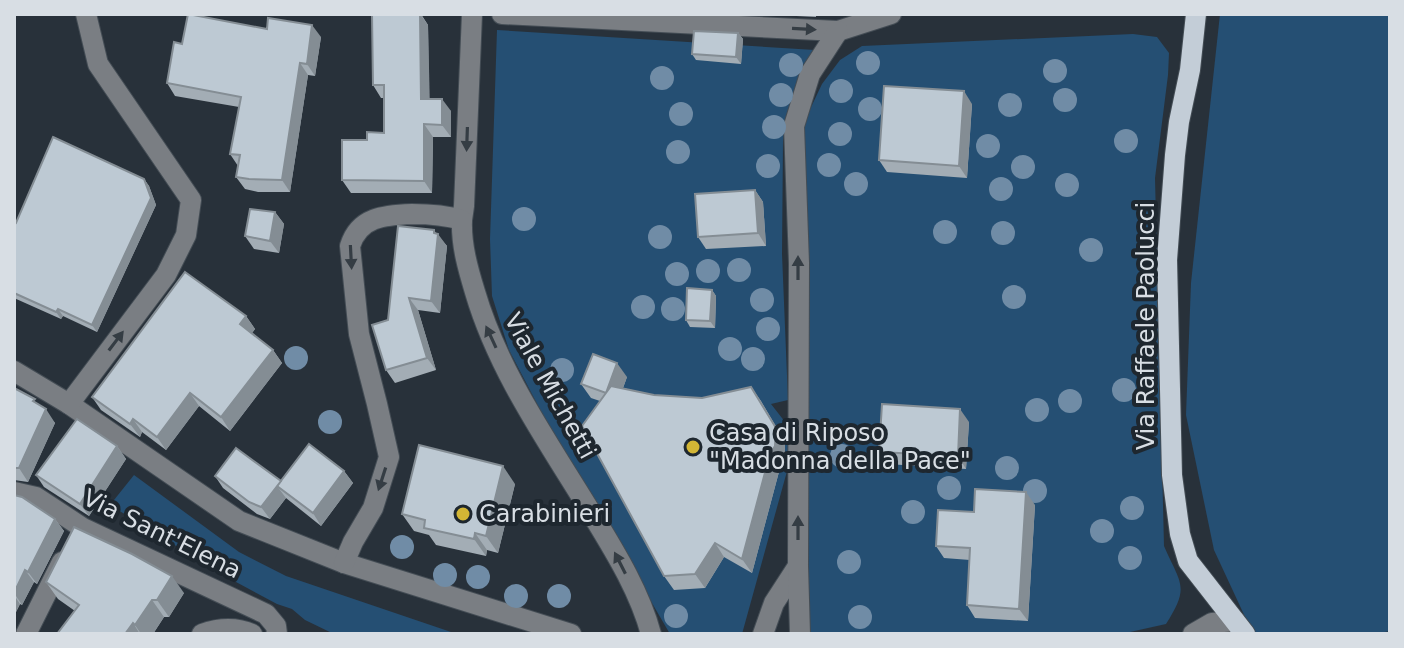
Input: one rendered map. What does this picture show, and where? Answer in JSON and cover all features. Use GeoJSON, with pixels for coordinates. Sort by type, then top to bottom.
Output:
{"type":"FeatureCollection","features":[{"type":"Feature","properties":{"kind":"main road","name":"Via Raffaele Paolucci"},"geometry":{"type":"LineString","coordinates":[[1196,14],[1175,155],[1167,260],[1172,475],[1180,534],[1188,561],[1240,628]]}},
{"type":"Feature","properties":{"kind":"street"},"geometry":{"type":"LineString","coordinates":[[69,404],[166,275],[186,235],[191,200],[98,64],[86,14]]}},
{"type":"Feature","properties":{"kind":"street","name":"Viale Michetti"},"geometry":{"type":"LineString","coordinates":[[472,14],[461,238],[483,321],[509,375],[616,554],[646,615],[651,634]]}},
{"type":"Feature","properties":{"kind":"street"},"geometry":{"type":"LineString","coordinates":[[502,14],[838,22],[891,14]]}},
{"type":"Feature","properties":{"kind":"street"},"geometry":{"type":"LineString","coordinates":[[800,634],[799,263],[794,126],[810,74],[838,22]]}},
{"type":"Feature","properties":{"kind":"street"},"geometry":{"type":"LineString","coordinates":[[344,563],[373,508],[389,457],[359,334],[350,246],[353,236],[360,227],[387,215],[445,215],[462,220]]}},
{"type":"Feature","properties":{"kind":"street"},"geometry":{"type":"LineString","coordinates":[[14,371],[69,404],[239,521],[344,563],[571,634]]}},
{"type":"Feature","properties":{"kind":"street","name":"Via Sant'Elena"},"geometry":{"type":"LineString","coordinates":[[14,492],[36,497],[75,539],[266,614],[276,626],[277,634]]}},
{"type":"Feature","properties":{"kind":"street"},"geometry":{"type":"LineString","coordinates":[[26,634],[75,539]]}},
{"type":"Feature","properties":{"kind":"street"},"geometry":{"type":"LineString","coordinates":[[763,634],[774,603],[798,566]]}},
{"type":"Feature","properties":{"kind":"street"},"geometry":{"type":"LineString","coordinates":[[1193,634],[1212,623],[1240,628]]}},
{"type":"Feature","properties":{"kind":"street"},"geometry":{"type":"LineString","coordinates":[[202,634],[214,630],[241,629],[252,634]]}},
{"type":"Feature","properties":{"kind":"shaded area"},"geometry":{"type":"Polygon","coordinates":[[[1220,14],[1390,14],[1390,631],[1374,634],[1253,634],[1214,550],[1186,415],[1191,283],[1220,14]]]}},
{"type":"Feature","properties":{"kind":"shaded area"},"geometry":{"type":"Polygon","coordinates":[[[497,30],[815,50],[799,78],[787,113],[783,141],[782,254],[788,400],[771,404],[789,427],[789,464],[742,634],[670,634],[545,419],[509,350],[492,296],[490,239],[497,30]]]}},
{"type":"Feature","properties":{"kind":"shaded area"},"geometry":{"type":"Polygon","coordinates":[[[1133,34],[1157,37],[1169,53],[1155,178],[1164,546],[1180,585],[1174,611],[1166,624],[1121,634],[806,634],[803,124],[822,84],[840,60],[862,46],[1133,34]]]}},
{"type":"Feature","properties":{"kind":"shaded area"},"geometry":{"type":"Polygon","coordinates":[[[134,475],[239,552],[286,576],[451,632],[334,634],[305,620],[292,609],[223,575],[110,505],[134,475]]]}},
{"type":"Feature","properties":{"kind":"building"},"geometry":{"type":"Polygon","coordinates":[[[188,14],[267,29],[268,18],[312,25],[307,64],[300,63],[282,180],[236,177],[240,155],[230,154],[241,97],[167,83],[174,42],[182,44],[188,14]]]}},
{"type":"Feature","properties":{"kind":"building"},"geometry":{"type":"Polygon","coordinates":[[[372,14],[420,14],[421,99],[442,99],[442,125],[424,124],[424,181],[342,180],[342,140],[367,140],[367,132],[384,133],[384,85],[373,85],[372,14]]]}},
{"type":"Feature","properties":{"kind":"building"},"geometry":{"type":"Polygon","coordinates":[[[694,31],[738,33],[736,57],[692,54],[694,31]]]}},
{"type":"Feature","properties":{"kind":"building"},"geometry":{"type":"Polygon","coordinates":[[[884,86],[964,91],[959,166],[879,160],[884,86]]]}},
{"type":"Feature","properties":{"kind":"building"},"geometry":{"type":"Polygon","coordinates":[[[53,137],[144,179],[151,198],[92,325],[14,293],[14,222],[53,137]]]}},
{"type":"Feature","properties":{"kind":"building"},"geometry":{"type":"Polygon","coordinates":[[[755,190],[758,233],[698,237],[695,194],[755,190]]]}},
{"type":"Feature","properties":{"kind":"building"},"geometry":{"type":"Polygon","coordinates":[[[250,209],[275,212],[270,241],[245,236],[250,209]]]}},
{"type":"Feature","properties":{"kind":"building"},"geometry":{"type":"Polygon","coordinates":[[[398,226],[434,230],[438,234],[431,301],[409,298],[427,358],[386,370],[372,325],[388,320],[398,226]]]}},
{"type":"Feature","properties":{"kind":"building"},"geometry":{"type":"Polygon","coordinates":[[[185,272],[246,316],[240,324],[273,350],[221,417],[190,393],[157,437],[133,419],[130,424],[92,397],[185,272]]]}},
{"type":"Feature","properties":{"kind":"building"},"geometry":{"type":"Polygon","coordinates":[[[687,288],[712,290],[710,321],[686,320],[687,288]]]}},
{"type":"Feature","properties":{"kind":"building"},"geometry":{"type":"Polygon","coordinates":[[[593,354],[617,363],[606,393],[581,384],[593,354]]]}},
{"type":"Feature","properties":{"kind":"building"},"geometry":{"type":"Polygon","coordinates":[[[611,386],[654,395],[702,398],[751,387],[776,428],[775,446],[770,454],[742,559],[715,543],[695,574],[664,576],[582,426],[611,386]]]}},
{"type":"Feature","properties":{"kind":"building"},"geometry":{"type":"Polygon","coordinates":[[[14,388],[46,409],[19,468],[14,468],[14,388]]]}},
{"type":"Feature","properties":{"kind":"building"},"geometry":{"type":"Polygon","coordinates":[[[882,404],[960,409],[958,456],[879,452],[882,404]]]}},
{"type":"Feature","properties":{"kind":"building"},"geometry":{"type":"Polygon","coordinates":[[[77,419],[117,446],[80,504],[36,475],[77,419]]]}},
{"type":"Feature","properties":{"kind":"building"},"geometry":{"type":"Polygon","coordinates":[[[309,444],[344,471],[313,513],[277,486],[309,444]]]}},
{"type":"Feature","properties":{"kind":"building","name":"Carabinieri"},"geometry":{"type":"Polygon","coordinates":[[[419,445],[503,466],[486,536],[475,533],[474,539],[424,528],[425,520],[402,514],[419,445]]]}},
{"type":"Feature","properties":{"kind":"building"},"geometry":{"type":"Polygon","coordinates":[[[236,448],[281,481],[261,507],[249,502],[215,476],[236,448]]]}},
{"type":"Feature","properties":{"kind":"building"},"geometry":{"type":"Polygon","coordinates":[[[975,489],[1026,492],[1019,609],[967,605],[970,548],[936,546],[938,510],[974,512],[975,489]]]}},
{"type":"Feature","properties":{"kind":"building"},"geometry":{"type":"Polygon","coordinates":[[[14,495],[55,519],[14,593],[14,495]]]}},
{"type":"Feature","properties":{"kind":"building"},"geometry":{"type":"Polygon","coordinates":[[[74,527],[172,576],[157,600],[152,600],[125,634],[57,634],[79,605],[46,582],[74,527]]]}},
{"type":"Feature","properties":{"kind":"place","name":"Casa di Riposo \"Madonna della Pace\""},"geometry":{"type":"Point","coordinates":[693,447]}},
{"type":"Feature","properties":{"kind":"place","name":"Carabinieri"},"geometry":{"type":"Point","coordinates":[463,514]}}]}
